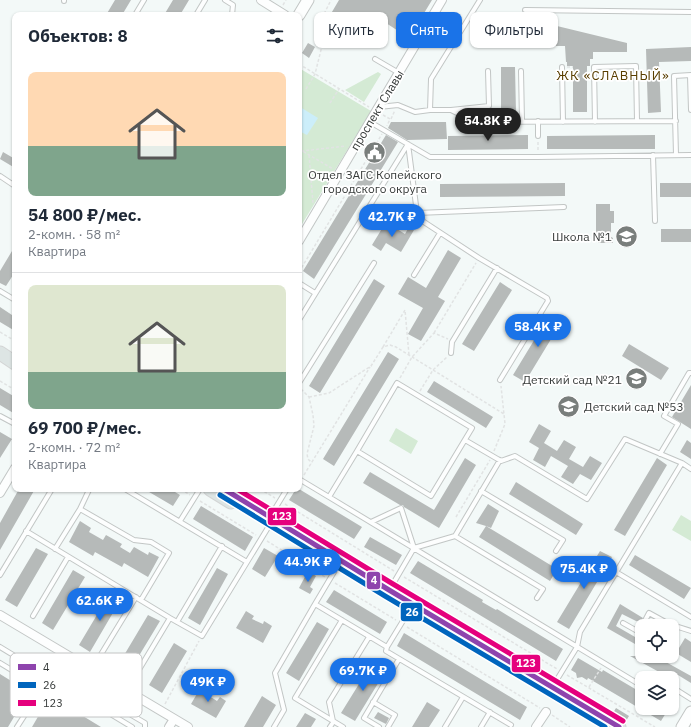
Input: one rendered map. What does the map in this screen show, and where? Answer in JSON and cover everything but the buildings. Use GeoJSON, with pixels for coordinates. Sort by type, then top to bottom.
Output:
{"type":"FeatureCollection","features":[{"type":"Feature","properties":{"kind":"main road"},"geometry":{"type":"LineString","coordinates":[[301,12],[308,0]]}},
{"type":"Feature","properties":{"kind":"main road"},"geometry":{"type":"LineString","coordinates":[[0,353],[12,361]]}},
{"type":"Feature","properties":{"kind":"main road"},"geometry":{"type":"LineString","coordinates":[[0,361],[12,368]]}},
{"type":"Feature","properties":{"kind":"main road"},"geometry":{"type":"LineString","coordinates":[[215,492],[389,590],[619,727]]}},
{"type":"Feature","properties":{"kind":"main road"},"geometry":{"type":"LineString","coordinates":[[228,492],[337,567],[602,727]]}},
{"type":"Feature","properties":{"kind":"main road"},"geometry":{"type":"LineString","coordinates":[[682,727],[691,712]]}},
{"type":"Feature","properties":{"kind":"street"},"geometry":{"type":"LineString","coordinates":[[261,0],[280,12]]}},
{"type":"Feature","properties":{"kind":"street","name":"проспект Славы"},"geometry":{"type":"LineString","coordinates":[[302,236],[442,0]]}},
{"type":"Feature","properties":{"kind":"street"},"geometry":{"type":"LineString","coordinates":[[0,493],[12,473]]}},
{"type":"Feature","properties":{"kind":"street"},"geometry":{"type":"LineString","coordinates":[[0,615],[63,653]]}},
{"type":"Feature","properties":{"kind":"street"},"geometry":{"type":"LineString","coordinates":[[142,700],[188,727]]}},
{"type":"Feature","properties":{"kind":"street"},"geometry":{"type":"LineString","coordinates":[[536,727],[546,712]]}},
{"type":"Feature","properties":{"kind":"street"},"geometry":{"type":"LineString","coordinates":[[169,727],[174,719]]}},
{"type":"Feature","properties":{"kind":"lane"},"geometry":{"type":"LineString","coordinates":[[137,12],[144,0]]}},
{"type":"Feature","properties":{"kind":"lane"},"geometry":{"type":"LineString","coordinates":[[198,12],[205,0]]}},
{"type":"Feature","properties":{"kind":"lane"},"geometry":{"type":"LineString","coordinates":[[225,0],[232,5],[232,12]]}},
{"type":"Feature","properties":{"kind":"lane"},"geometry":{"type":"LineString","coordinates":[[430,110],[431,79],[480,0]]}},
{"type":"Feature","properties":{"kind":"lane"},"geometry":{"type":"LineString","coordinates":[[525,10],[691,12]]}},
{"type":"Feature","properties":{"kind":"lane"},"geometry":{"type":"LineString","coordinates":[[375,59],[399,73]]}},
{"type":"Feature","properties":{"kind":"lane"},"geometry":{"type":"LineString","coordinates":[[595,122],[594,67],[636,66],[637,122]]}},
{"type":"Feature","properties":{"kind":"lane"},"geometry":{"type":"LineString","coordinates":[[562,67],[563,122]]}},
{"type":"Feature","properties":{"kind":"lane"},"geometry":{"type":"LineString","coordinates":[[377,109],[398,105],[415,112],[489,106],[488,70]]}},
{"type":"Feature","properties":{"kind":"lane"},"geometry":{"type":"LineString","coordinates":[[521,71],[522,121]]}},
{"type":"Feature","properties":{"kind":"lane"},"geometry":{"type":"LineString","coordinates":[[676,155],[674,76],[691,76],[691,110]]}},
{"type":"Feature","properties":{"kind":"lane"},"geometry":{"type":"LineString","coordinates":[[451,110],[475,122],[676,121]]}},
{"type":"Feature","properties":{"kind":"lane"},"geometry":{"type":"LineString","coordinates":[[538,121],[538,136]]}},
{"type":"Feature","properties":{"kind":"lane"},"geometry":{"type":"LineString","coordinates":[[370,122],[430,157],[538,158],[691,155]]}},
{"type":"Feature","properties":{"kind":"lane"},"geometry":{"type":"LineString","coordinates":[[408,144],[417,213],[424,222],[440,234],[547,298],[548,301],[500,380]]}},
{"type":"Feature","properties":{"kind":"lane"},"geometry":{"type":"LineString","coordinates":[[302,315],[408,144]]}},
{"type":"Feature","properties":{"kind":"lane"},"geometry":{"type":"LineString","coordinates":[[653,155],[655,221]]}},
{"type":"Feature","properties":{"kind":"lane"},"geometry":{"type":"LineString","coordinates":[[0,176],[12,184]]}},
{"type":"Feature","properties":{"kind":"lane"},"geometry":{"type":"LineString","coordinates":[[417,213],[564,207]]}},
{"type":"Feature","properties":{"kind":"lane"},"geometry":{"type":"LineString","coordinates":[[414,275],[440,234]]}},
{"type":"Feature","properties":{"kind":"lane"},"geometry":{"type":"LineString","coordinates":[[302,378],[374,263]]}},
{"type":"Feature","properties":{"kind":"lane"},"geometry":{"type":"LineString","coordinates":[[451,353],[452,342],[497,268]]}},
{"type":"Feature","properties":{"kind":"lane"},"geometry":{"type":"LineString","coordinates":[[302,286],[315,293]]}},
{"type":"Feature","properties":{"kind":"lane"},"geometry":{"type":"LineString","coordinates":[[0,292],[12,298]]}},
{"type":"Feature","properties":{"kind":"lane"},"geometry":{"type":"LineString","coordinates":[[660,454],[678,424],[664,416],[689,372],[691,374]]}},
{"type":"Feature","properties":{"kind":"lane"},"geometry":{"type":"LineString","coordinates":[[329,497],[397,384],[472,428],[431,496],[357,451]]}},
{"type":"Feature","properties":{"kind":"lane"},"geometry":{"type":"LineString","coordinates":[[0,416],[12,422]]}},
{"type":"Feature","properties":{"kind":"lane"},"geometry":{"type":"LineString","coordinates":[[465,440],[501,461],[515,456],[587,499],[625,439],[682,463],[691,469]]}},
{"type":"Feature","properties":{"kind":"lane"},"geometry":{"type":"LineString","coordinates":[[389,590],[414,548],[455,536],[500,460]]}},
{"type":"Feature","properties":{"kind":"lane"},"geometry":{"type":"LineString","coordinates":[[553,687],[577,647],[580,632],[682,463]]}},
{"type":"Feature","properties":{"kind":"lane"},"geometry":{"type":"LineString","coordinates":[[302,481],[635,682]]}},
{"type":"Feature","properties":{"kind":"lane"},"geometry":{"type":"LineString","coordinates":[[481,491],[562,540],[556,551]]}},
{"type":"Feature","properties":{"kind":"lane"},"geometry":{"type":"LineString","coordinates":[[0,575],[50,492]]}},
{"type":"Feature","properties":{"kind":"lane"},"geometry":{"type":"LineString","coordinates":[[54,549],[80,509],[88,492]]}},
{"type":"Feature","properties":{"kind":"lane"},"geometry":{"type":"LineString","coordinates":[[130,492],[247,562]]}},
{"type":"Feature","properties":{"kind":"lane"},"geometry":{"type":"LineString","coordinates":[[180,521],[198,492]]}},
{"type":"Feature","properties":{"kind":"lane"},"geometry":{"type":"LineString","coordinates":[[26,531],[176,622],[202,636],[261,538],[270,522],[279,500],[285,492]]}},
{"type":"Feature","properties":{"kind":"lane"},"geometry":{"type":"LineString","coordinates":[[371,522],[401,508],[414,548]]}},
{"type":"Feature","properties":{"kind":"lane"},"geometry":{"type":"LineString","coordinates":[[80,509],[134,540],[151,542],[169,553],[141,600]]}},
{"type":"Feature","properties":{"kind":"lane"},"geometry":{"type":"LineString","coordinates":[[455,536],[543,589],[537,598]]}},
{"type":"Feature","properties":{"kind":"lane"},"geometry":{"type":"LineString","coordinates":[[176,622],[222,546]]}},
{"type":"Feature","properties":{"kind":"lane"},"geometry":{"type":"LineString","coordinates":[[33,616],[68,557]]}},
{"type":"Feature","properties":{"kind":"lane"},"geometry":{"type":"LineString","coordinates":[[274,727],[284,710],[275,673],[337,567]]}},
{"type":"Feature","properties":{"kind":"lane"},"geometry":{"type":"LineString","coordinates":[[616,572],[691,617]]}},
{"type":"Feature","properties":{"kind":"lane"},"geometry":{"type":"LineString","coordinates":[[102,653],[136,597]]}},
{"type":"Feature","properties":{"kind":"lane"},"geometry":{"type":"LineString","coordinates":[[315,604],[387,647]]}},
{"type":"Feature","properties":{"kind":"lane"},"geometry":{"type":"LineString","coordinates":[[409,610],[386,651],[511,725]]}},
{"type":"Feature","properties":{"kind":"lane"},"geometry":{"type":"LineString","coordinates":[[623,623],[639,632],[649,613],[669,624],[691,631]]}},
{"type":"Feature","properties":{"kind":"lane"},"geometry":{"type":"LineString","coordinates":[[142,665],[170,618]]}},
{"type":"Feature","properties":{"kind":"lane"},"geometry":{"type":"LineString","coordinates":[[342,620],[295,698],[332,724],[343,727]]}},
{"type":"Feature","properties":{"kind":"lane"},"geometry":{"type":"LineString","coordinates":[[332,724],[329,702],[370,636]]}},
{"type":"Feature","properties":{"kind":"lane"},"geometry":{"type":"LineString","coordinates":[[0,647],[10,653]]}},
{"type":"Feature","properties":{"kind":"lane"},"geometry":{"type":"LineString","coordinates":[[379,727],[364,718],[399,659]]}},
{"type":"Feature","properties":{"kind":"lane"},"geometry":{"type":"LineString","coordinates":[[0,663],[10,669]]}},
{"type":"Feature","properties":{"kind":"lane"},"geometry":{"type":"LineString","coordinates":[[679,691],[691,699]]}},
{"type":"Feature","properties":{"kind":"lane"},"geometry":{"type":"LineString","coordinates":[[445,727],[463,697]]}},
{"type":"Feature","properties":{"kind":"lane"},"geometry":{"type":"LineString","coordinates":[[373,702],[395,715],[388,727]]}},
{"type":"Feature","properties":{"kind":"lane"},"geometry":{"type":"LineString","coordinates":[[481,727],[490,712]]}},
{"type":"Feature","properties":{"kind":"lane"},"geometry":{"type":"LineString","coordinates":[[17,727],[23,717]]}},
{"type":"Feature","properties":{"kind":"lane"},"geometry":{"type":"LineString","coordinates":[[116,717],[132,727]]}},
{"type":"Feature","properties":{"kind":"lane"},"geometry":{"type":"LineString","coordinates":[[135,717],[145,723],[145,727]]}},
{"type":"Feature","properties":{"kind":"path"},"geometry":{"type":"LineString","coordinates":[[306,89],[315,74],[324,42],[320,22],[332,0]]}},
{"type":"Feature","properties":{"kind":"path"},"geometry":{"type":"LineString","coordinates":[[302,66],[339,89],[377,109],[390,119]]}},
{"type":"Feature","properties":{"kind":"path"},"geometry":{"type":"LineString","coordinates":[[330,103],[339,89]]}},
{"type":"Feature","properties":{"kind":"path"},"geometry":{"type":"LineString","coordinates":[[302,267],[398,105]]}},
{"type":"Feature","properties":{"kind":"path"},"geometry":{"type":"LineString","coordinates":[[538,136],[538,158]]}},
{"type":"Feature","properties":{"kind":"path"},"geometry":{"type":"LineString","coordinates":[[302,151],[350,145]]}},
{"type":"Feature","properties":{"kind":"path"},"geometry":{"type":"LineString","coordinates":[[302,151],[335,170]]}},
{"type":"Feature","properties":{"kind":"path"},"geometry":{"type":"LineString","coordinates":[[309,155],[314,206]]}},
{"type":"Feature","properties":{"kind":"path"},"geometry":{"type":"LineString","coordinates":[[397,384],[412,357],[434,333],[479,258]]}},
{"type":"Feature","properties":{"kind":"path"},"geometry":{"type":"LineString","coordinates":[[302,477],[405,310],[409,356]]}},
{"type":"Feature","properties":{"kind":"path"},"geometry":{"type":"LineString","coordinates":[[0,332],[12,339]]}},
{"type":"Feature","properties":{"kind":"path"},"geometry":{"type":"LineString","coordinates":[[434,333],[452,342]]}},
{"type":"Feature","properties":{"kind":"path"},"geometry":{"type":"LineString","coordinates":[[383,347],[390,345],[396,347],[504,414]]}},
{"type":"Feature","properties":{"kind":"path"},"geometry":{"type":"LineString","coordinates":[[417,396],[433,370],[451,353]]}},
{"type":"Feature","properties":{"kind":"path"},"geometry":{"type":"LineString","coordinates":[[309,397],[329,393],[371,366]]}},
{"type":"Feature","properties":{"kind":"path"},"geometry":{"type":"LineString","coordinates":[[456,517],[492,456],[505,424],[500,380]]}},
{"type":"Feature","properties":{"kind":"path"},"geometry":{"type":"LineString","coordinates":[[0,381],[12,388]]}},
{"type":"Feature","properties":{"kind":"path"},"geometry":{"type":"LineString","coordinates":[[302,390],[309,397],[313,415],[314,426],[307,454],[308,459],[312,463]]}},
{"type":"Feature","properties":{"kind":"path"},"geometry":{"type":"LineString","coordinates":[[186,492],[570,727]]}},
{"type":"Feature","properties":{"kind":"path"},"geometry":{"type":"LineString","coordinates":[[265,492],[655,727]]}},
{"type":"Feature","properties":{"kind":"path"},"geometry":{"type":"LineString","coordinates":[[161,711],[202,636]]}},
{"type":"Feature","properties":{"kind":"path"},"geometry":{"type":"LineString","coordinates":[[589,688],[604,663]]}},
{"type":"Feature","properties":{"kind":"green space"},"geometry":{"type":"Polygon","coordinates":[[[302,70],[371,111],[302,224],[302,70]]]}},
{"type":"Feature","properties":{"kind":"green space"},"geometry":{"type":"Polygon","coordinates":[[[378,72],[381,74],[364,102],[345,90],[378,72]]]}},
{"type":"Feature","properties":{"kind":"green space"},"geometry":{"type":"Polygon","coordinates":[[[396,428],[418,441],[411,454],[389,441],[396,428]]]}},
{"type":"Feature","properties":{"kind":"green space"},"geometry":{"type":"Polygon","coordinates":[[[681,515],[691,521],[691,541],[672,530],[681,515]]]}},
{"type":"Feature","properties":{"kind":"water"},"geometry":{"type":"Polygon","coordinates":[[[302,108],[318,118],[307,135],[302,132],[302,108]]]}},
{"type":"Feature","properties":{"kind":"transit line","name":"4"},"geometry":{"type":"LineString","coordinates":[[229,492],[389,590],[619,727]]}},
{"type":"Feature","properties":{"kind":"transit line","name":"123"},"geometry":{"type":"LineString","coordinates":[[242,492],[623,721]]}},
{"type":"Feature","properties":{"kind":"transit line","name":"26"},"geometry":{"type":"LineString","coordinates":[[220,495],[385,596],[605,727]]}},
{"type":"Feature","properties":{"kind":"place","name":"Отдел ЗАГС Копейского городского округа"},"geometry":{"type":"Point","coordinates":[375,153]}},
{"type":"Feature","properties":{"kind":"place","name":"Школа №1"},"geometry":{"type":"Point","coordinates":[627,236]}},
{"type":"Feature","properties":{"kind":"place","name":"Детский сад №21"},"geometry":{"type":"Point","coordinates":[637,379]}},
{"type":"Feature","properties":{"kind":"place","name":"Детский сад №53"},"geometry":{"type":"Point","coordinates":[569,406]}},
{"type":"Feature","properties":{"kind":"district","name":"ЖК «СЛАВНЫЙ»"},"geometry":{"type":"Point","coordinates":[613,75]}}]}
